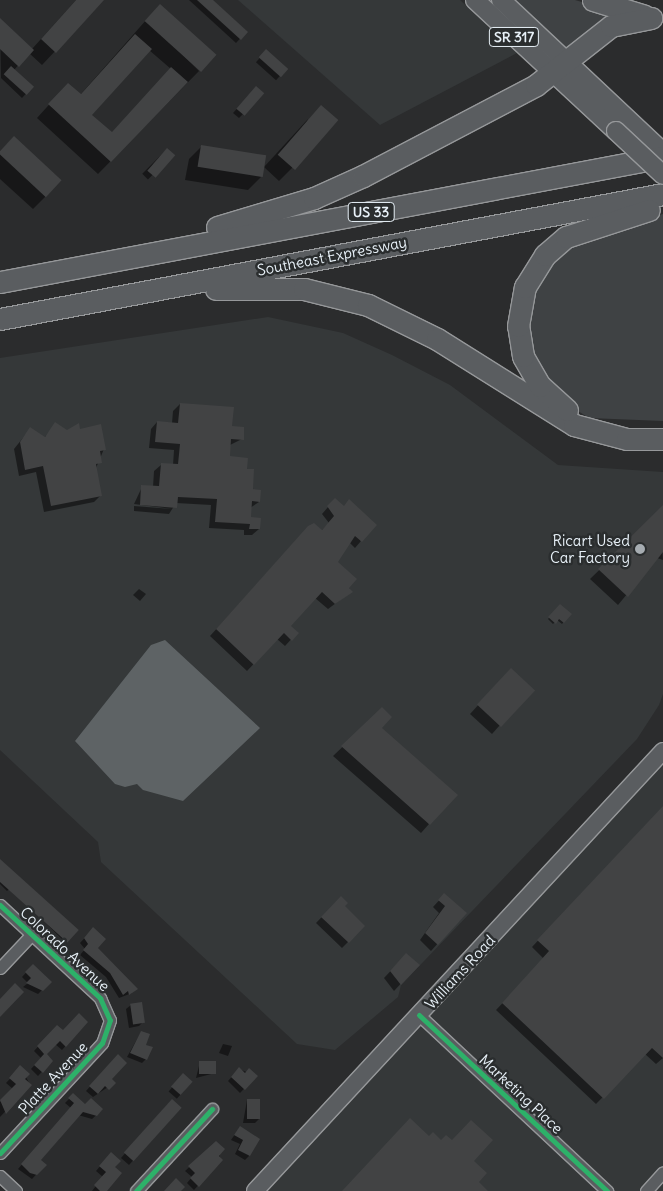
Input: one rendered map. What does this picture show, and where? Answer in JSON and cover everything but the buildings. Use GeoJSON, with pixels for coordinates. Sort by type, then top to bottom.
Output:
{"type":"FeatureCollection","features":[{"type":"Feature","properties":{"kind":"highway"},"geometry":{"type":"LineString","coordinates":[[593,0],[657,20]]}},
{"type":"Feature","properties":{"kind":"highway"},"geometry":{"type":"LineString","coordinates":[[80,267],[314,198],[560,68],[610,26],[657,20]]}},
{"type":"Feature","properties":{"kind":"highway","name":"US 33"},"geometry":{"type":"LineString","coordinates":[[0,282],[663,156]]}},
{"type":"Feature","properties":{"kind":"highway","name":"Southeast Expressway"},"geometry":{"type":"LineString","coordinates":[[0,319],[663,194]]}},
{"type":"Feature","properties":{"kind":"highway"},"geometry":{"type":"LineString","coordinates":[[663,207],[596,224],[559,242],[530,277],[518,326],[520,346],[532,376],[568,411],[602,426],[663,429]]}},
{"type":"Feature","properties":{"kind":"highway"},"geometry":{"type":"LineString","coordinates":[[138,293],[270,286],[341,297],[413,326],[574,425],[619,438],[663,438]]}},
{"type":"Feature","properties":{"kind":"main road","name":"SR 317"},"geometry":{"type":"LineString","coordinates":[[475,0],[637,127],[663,152]]}},
{"type":"Feature","properties":{"kind":"main road","name":"SR 317"},"geometry":{"type":"LineString","coordinates":[[500,0],[616,131],[663,175]]}},
{"type":"Feature","properties":{"kind":"main road","name":"Williams Road"},"geometry":{"type":"LineString","coordinates":[[255,1191],[663,751]]}},
{"type":"Feature","properties":{"kind":"street","name":"Colorado Avenue"},"geometry":{"type":"LineString","coordinates":[[0,905],[96,994],[110,1014]]}},
{"type":"Feature","properties":{"kind":"street"},"geometry":{"type":"LineString","coordinates":[[0,968],[32,934]]}},
{"type":"Feature","properties":{"kind":"street","name":"Platte Avenue"},"geometry":{"type":"LineString","coordinates":[[0,1153],[102,1044],[109,1030],[110,1014]]}},
{"type":"Feature","properties":{"kind":"street","name":"Marketing Place"},"geometry":{"type":"LineString","coordinates":[[419,1015],[607,1191]]}},
{"type":"Feature","properties":{"kind":"street"},"geometry":{"type":"LineString","coordinates":[[136,1191],[212,1109]]}},
{"type":"Feature","properties":{"kind":"street"},"geometry":{"type":"LineString","coordinates":[[646,1191],[663,1172]]}},
{"type":"Feature","properties":{"kind":"street"},"geometry":{"type":"LineString","coordinates":[[0,1176],[16,1191]]}},
{"type":"Feature","properties":{"kind":"shaded area"},"geometry":{"type":"Polygon","coordinates":[[[238,0],[460,0],[517,53],[380,125],[238,0]]]}},
{"type":"Feature","properties":{"kind":"shaded area"},"geometry":{"type":"Polygon","coordinates":[[[515,0],[575,0],[622,14],[570,53],[515,0]]]}},
{"type":"Feature","properties":{"kind":"shaded area"},"geometry":{"type":"Polygon","coordinates":[[[663,214],[663,421],[589,418],[559,399],[525,345],[539,269],[575,237],[663,214]]]}},
{"type":"Feature","properties":{"kind":"shaded area"},"geometry":{"type":"Polygon","coordinates":[[[268,317],[343,333],[392,355],[450,385],[558,465],[663,472],[663,694],[659,705],[637,739],[401,985],[398,997],[335,1050],[297,1044],[101,862],[98,842],[0,750],[0,358],[268,317]]]}},
{"type":"Feature","properties":{"kind":"shaded area"},"geometry":{"type":"Polygon","coordinates":[[[165,640],[260,728],[183,801],[143,790],[137,784],[125,787],[115,784],[75,741],[151,645],[165,640]]]}},
{"type":"Feature","properties":{"kind":"shaded area"},"geometry":{"type":"Polygon","coordinates":[[[663,751],[663,1191],[264,1191],[419,1015],[663,751]]]}},
{"type":"Feature","properties":{"kind":"cycle path"},"geometry":{"type":"LineString","coordinates":[[0,905],[100,998],[110,1020],[102,1043],[0,1153]]}},
{"type":"Feature","properties":{"kind":"cycle path"},"geometry":{"type":"LineString","coordinates":[[419,1015],[607,1191]]}},
{"type":"Feature","properties":{"kind":"cycle path"},"geometry":{"type":"LineString","coordinates":[[136,1191],[212,1109]]}},
{"type":"Feature","properties":{"kind":"place","name":"Ricart Used Car Factory"},"geometry":{"type":"Point","coordinates":[640,549]}}]}
